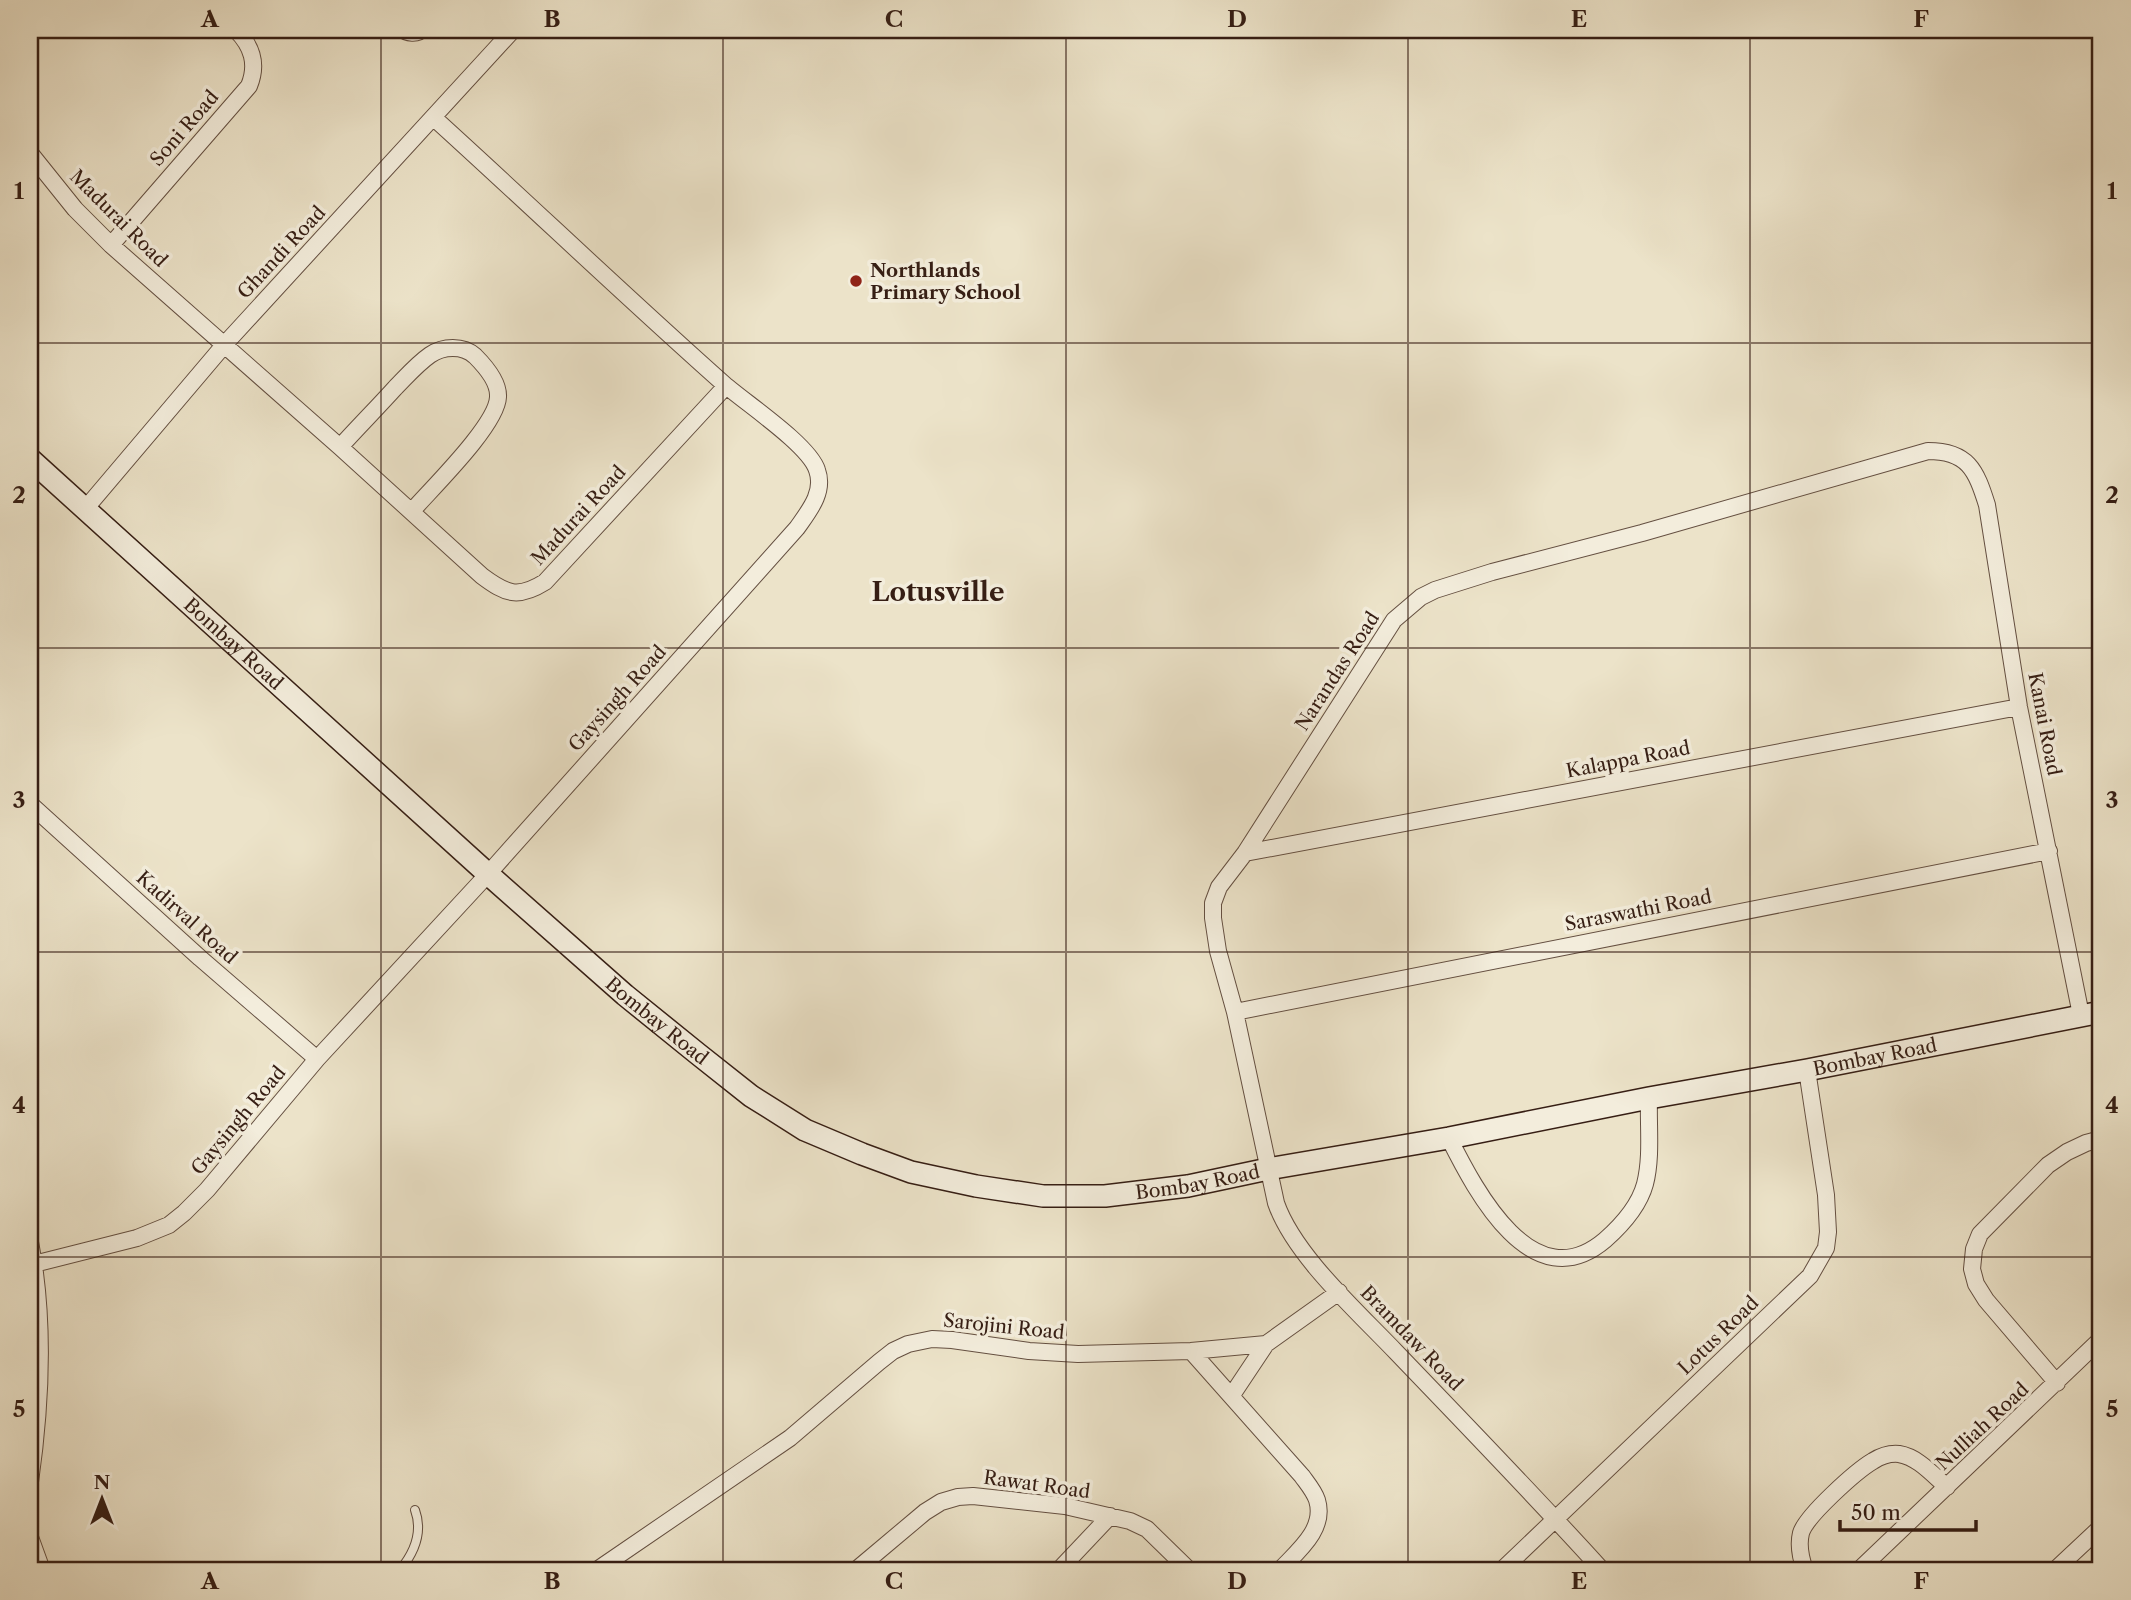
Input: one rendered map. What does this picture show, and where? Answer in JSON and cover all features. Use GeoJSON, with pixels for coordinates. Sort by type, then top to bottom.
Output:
{"type":"FeatureCollection","features":[{"type":"Feature","properties":{"kind":"street","name":"Soni Road"},"geometry":{"type":"LineString","coordinates":[[111,245],[249,86],[253,77],[252,51],[236,30]]}},
{"type":"Feature","properties":{"kind":"street","name":"Ghandi Road"},"geometry":{"type":"LineString","coordinates":[[86,508],[225,344],[513,30]]}},
{"type":"Feature","properties":{"kind":"street","name":"Gaysingh Road"},"geometry":{"type":"LineString","coordinates":[[34,1264],[137,1238],[169,1225],[184,1213],[207,1190],[317,1059],[488,874],[797,528],[812,507],[818,492],[817,470],[807,452],[726,386],[434,118]]}},
{"type":"Feature","properties":{"kind":"street","name":"Madurai Road"},"geometry":{"type":"LineString","coordinates":[[30,153],[75,209],[111,245],[496,586],[511,593],[523,594],[545,582],[726,386]]}},
{"type":"Feature","properties":{"kind":"street"},"geometry":{"type":"LineString","coordinates":[[340,447],[413,369],[431,354],[457,348],[471,353],[488,371],[497,389],[494,414],[412,511]]}},
{"type":"Feature","properties":{"kind":"street","name":"Narandas Road"},"geometry":{"type":"LineString","coordinates":[[1268,1169],[1235,1012],[1218,951],[1213,903],[1219,887],[1245,853],[1394,620],[1421,597],[1435,590],[1492,572],[1642,533],[1927,451],[1950,452]]}},
{"type":"Feature","properties":{"kind":"street","name":"Kanai Road"},"geometry":{"type":"LineString","coordinates":[[1950,452],[1972,468],[1987,505],[2019,707],[2049,851],[2091,1013]]}},
{"type":"Feature","properties":{"kind":"street","name":"Bombay Road"},"geometry":{"type":"LineString","coordinates":[[30,459],[625,995],[751,1096],[805,1130],[911,1172],[975,1186],[1043,1196],[1105,1196],[1188,1186],[1807,1070],[2091,1013]]}},
{"type":"Feature","properties":{"kind":"street","name":"Kalappa Road"},"geometry":{"type":"LineString","coordinates":[[1245,853],[2019,707]]}},
{"type":"Feature","properties":{"kind":"street","name":"Kadirval Road"},"geometry":{"type":"LineString","coordinates":[[30,804],[200,958],[317,1059]]}},
{"type":"Feature","properties":{"kind":"street","name":"Saraswathi Road"},"geometry":{"type":"LineString","coordinates":[[1235,1012],[2049,851]]}},
{"type":"Feature","properties":{"kind":"street","name":"Lotus Road"},"geometry":{"type":"LineString","coordinates":[[1502,1570],[1810,1276],[1826,1248],[1828,1232],[1826,1195],[1807,1070]]}},
{"type":"Feature","properties":{"kind":"street"},"geometry":{"type":"LineString","coordinates":[[1449,1138],[1468,1177],[1502,1223],[1520,1242],[1547,1257],[1576,1257],[1592,1251],[1611,1235],[1638,1201],[1645,1184],[1648,1157],[1649,1098]]}},
{"type":"Feature","properties":{"kind":"street"},"geometry":{"type":"LineString","coordinates":[[2057,1383],[1986,1300],[1976,1284],[1972,1269],[1974,1249],[1980,1234],[2048,1165],[2067,1152],[2101,1139]]}},
{"type":"Feature","properties":{"kind":"street","name":"Bramdaw Road"},"geometry":{"type":"LineString","coordinates":[[1268,1169],[1282,1221],[1293,1239],[1339,1292],[1602,1570]]}},
{"type":"Feature","properties":{"kind":"street"},"geometry":{"type":"LineString","coordinates":[[30,1242],[40,1345],[30,1482]]}},
{"type":"Feature","properties":{"kind":"street"},"geometry":{"type":"LineString","coordinates":[[1232,1395],[1266,1344],[1339,1292]]}},
{"type":"Feature","properties":{"kind":"street","name":"Nulliah Road"},"geometry":{"type":"LineString","coordinates":[[1859,1570],[2101,1339]]}},
{"type":"Feature","properties":{"kind":"street","name":"Sarojini Road"},"geometry":{"type":"LineString","coordinates":[[597,1570],[790,1438],[886,1357],[908,1344],[922,1340],[951,1340],[1029,1351],[1078,1354],[1191,1351],[1266,1344]]}},
{"type":"Feature","properties":{"kind":"street"},"geometry":{"type":"LineString","coordinates":[[1191,1351],[1302,1476],[1316,1497],[1319,1509],[1312,1534],[1280,1570]]}},
{"type":"Feature","properties":{"kind":"street"},"geometry":{"type":"LineString","coordinates":[[1805,1570],[1800,1547],[1806,1521],[1857,1472],[1875,1460],[1888,1454],[1912,1457],[1947,1487]]}},
{"type":"Feature","properties":{"kind":"street","name":"Rawat Road"},"geometry":{"type":"LineString","coordinates":[[856,1570],[925,1512],[941,1502],[973,1496],[1044,1504],[1130,1521],[1147,1529],[1189,1570]]}},
{"type":"Feature","properties":{"kind":"street","name":"Rawat Road"},"geometry":{"type":"LineString","coordinates":[[1059,1570],[1110,1516]]}},
{"type":"Feature","properties":{"kind":"street"},"geometry":{"type":"LineString","coordinates":[[2055,1570],[2101,1527]]}},
{"type":"Feature","properties":{"kind":"street"},"geometry":{"type":"LineString","coordinates":[[30,1537],[42,1570]]}},
{"type":"Feature","properties":{"kind":"lane"},"geometry":{"type":"LineString","coordinates":[[396,30],[410,37],[428,30]]}},
{"type":"Feature","properties":{"kind":"lane"},"geometry":{"type":"LineString","coordinates":[[401,1570],[409,1560],[417,1539],[418,1520],[415,1510]]}},
{"type":"Feature","properties":{"kind":"place","name":"Northlands Primary School"},"geometry":{"type":"Point","coordinates":[856,281]}},
{"type":"Feature","properties":{"kind":"district","name":"Lotusville"},"geometry":{"type":"Point","coordinates":[938,592]}}]}
